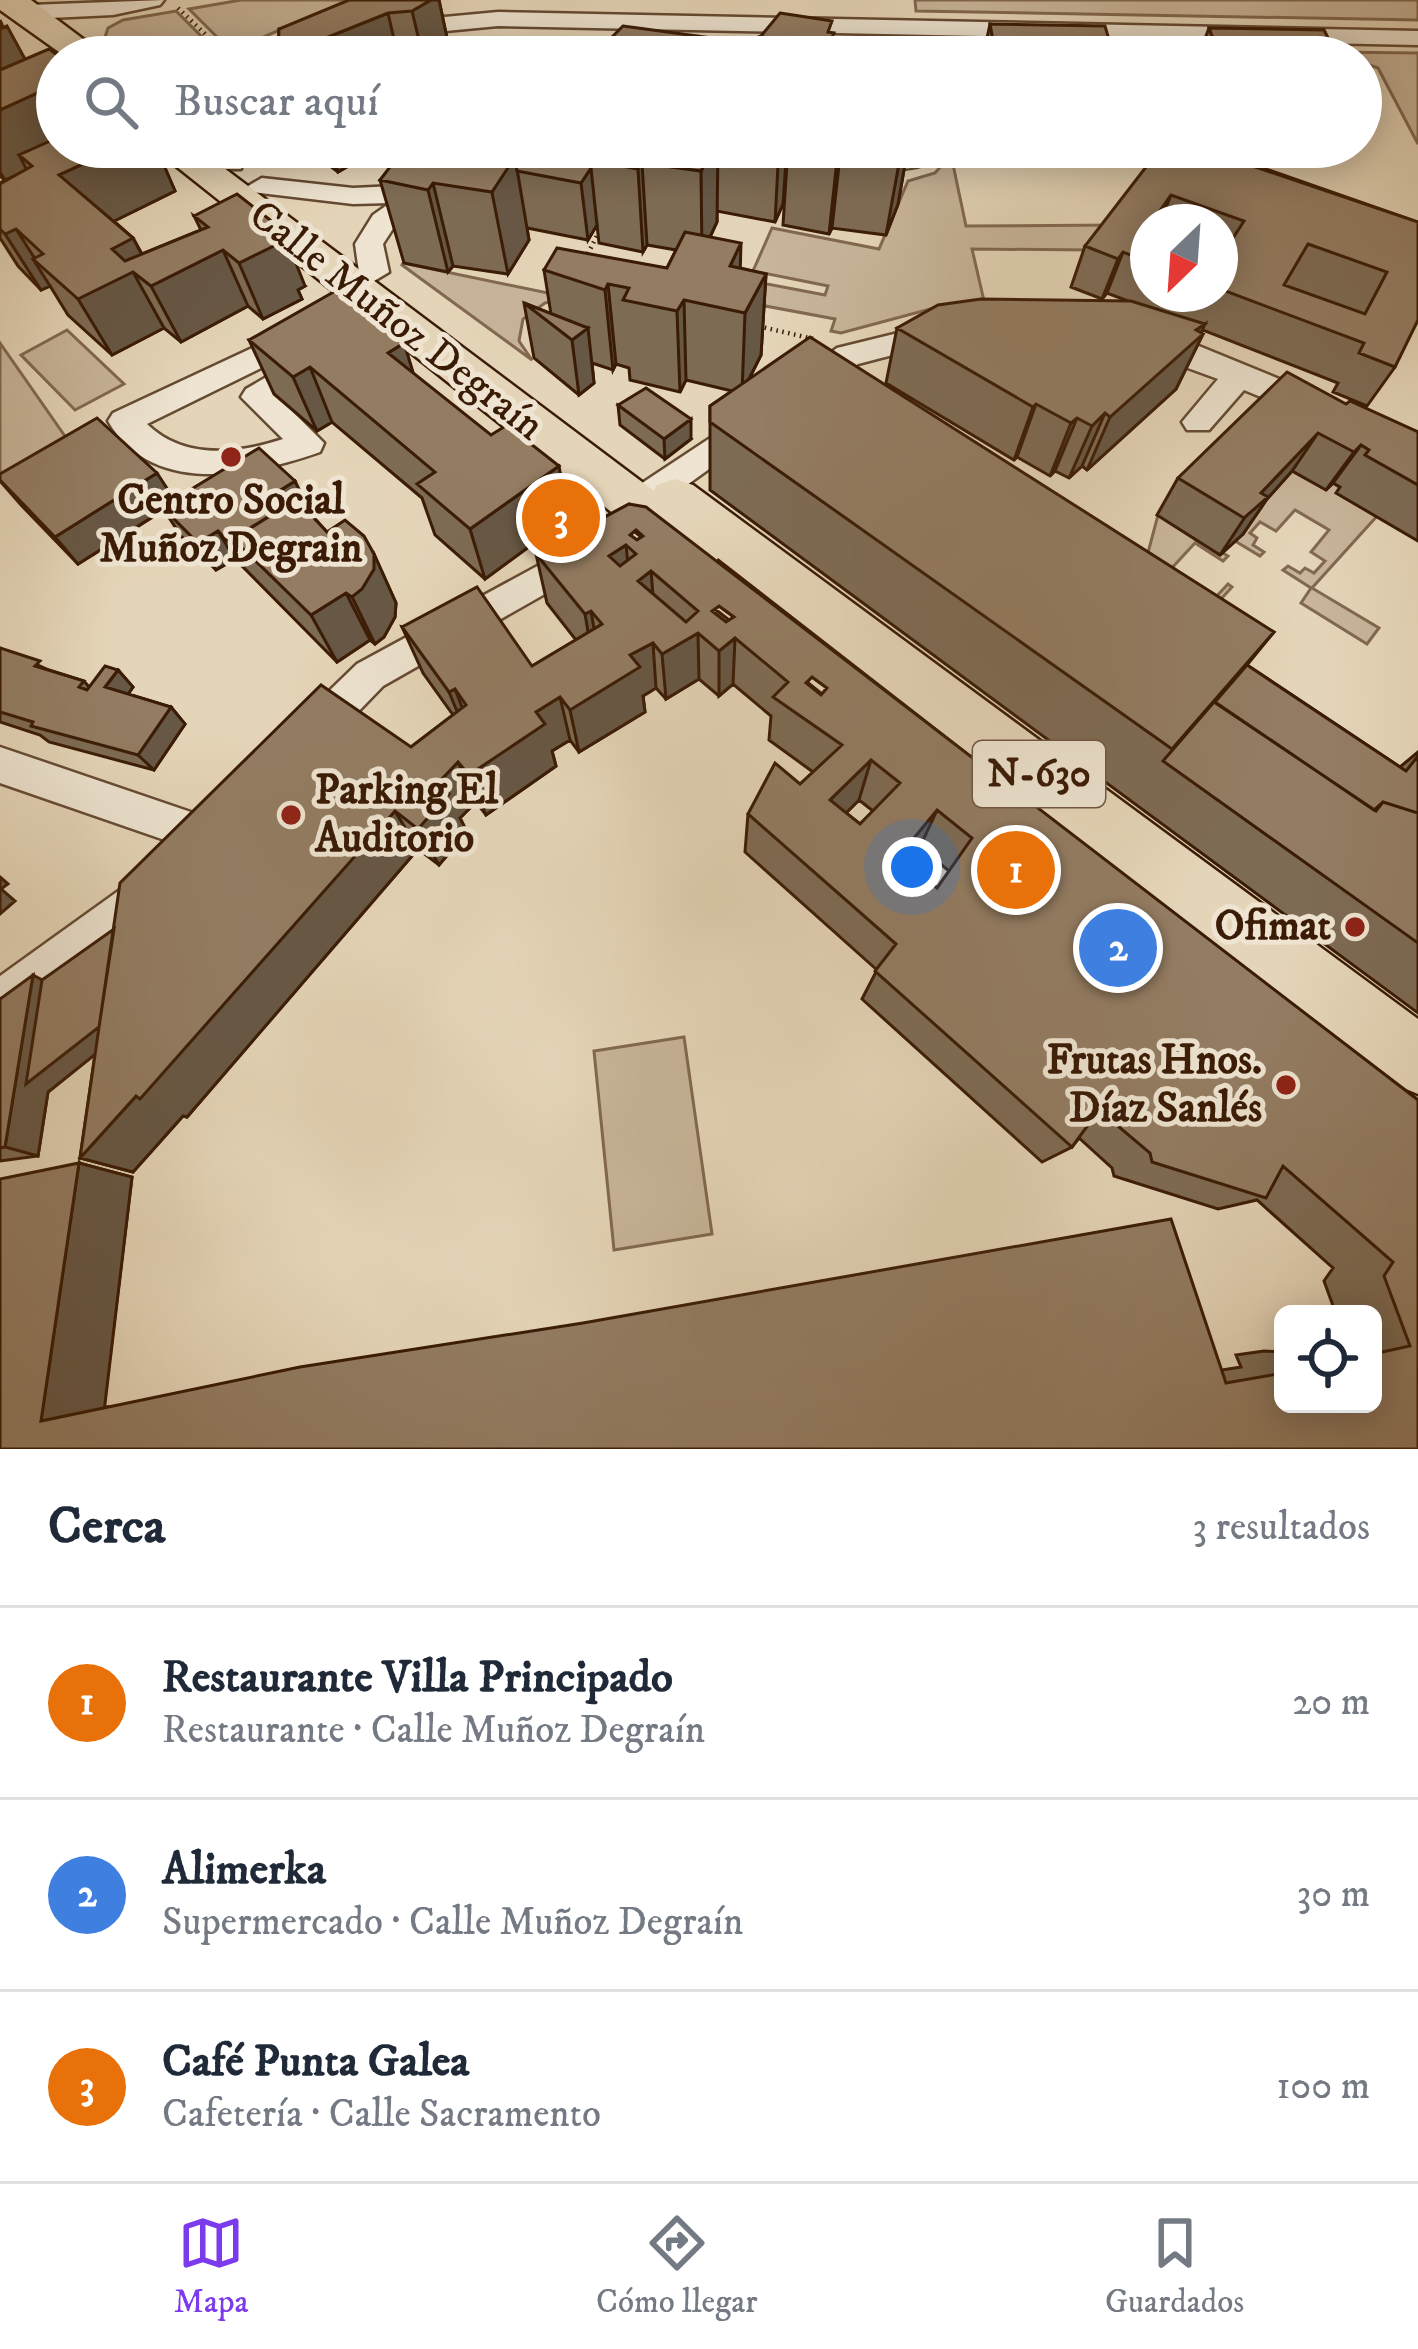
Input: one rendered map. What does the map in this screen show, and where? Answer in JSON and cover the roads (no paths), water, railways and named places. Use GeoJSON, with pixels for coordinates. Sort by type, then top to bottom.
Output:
{"type":"FeatureCollection","features":[{"type":"Feature","properties":{"kind":"highway"},"geometry":{"type":"LineString","coordinates":[[12,11],[48,36]]}},
{"type":"Feature","properties":{"kind":"highway","name":"Calle Muñoz Degraín"},"geometry":{"type":"LineString","coordinates":[[202,168],[376,291],[649,502],[1418,1111]]}},
{"type":"Feature","properties":{"kind":"highway","name":"Calle Muñoz Degraín"},"geometry":{"type":"LineString","coordinates":[[241,168],[376,291]]}},
{"type":"Feature","properties":{"kind":"highway","name":"Calle Muñoz Degraín"},"geometry":{"type":"LineString","coordinates":[[649,502],[1418,1060]]}},
{"type":"Feature","properties":{"kind":"street"},"geometry":{"type":"LineString","coordinates":[[12,11],[113,8],[152,0]]}},
{"type":"Feature","properties":{"kind":"street"},"geometry":{"type":"LineString","coordinates":[[80,36],[89,22],[113,8]]}},
{"type":"Feature","properties":{"kind":"street"},"geometry":{"type":"LineString","coordinates":[[475,36],[484,20]]}},
{"type":"Feature","properties":{"kind":"street"},"geometry":{"type":"LineString","coordinates":[[361,36],[484,20],[836,26],[993,36]]}},
{"type":"Feature","properties":{"kind":"street"},"geometry":{"type":"LineString","coordinates":[[716,36],[721,23]]}},
{"type":"Feature","properties":{"kind":"street"},"geometry":{"type":"LineString","coordinates":[[834,36],[836,26]]}},
{"type":"Feature","properties":{"kind":"street"},"geometry":{"type":"LineString","coordinates":[[1382,39],[1418,38]]}},
{"type":"Feature","properties":{"kind":"street"},"geometry":{"type":"LineString","coordinates":[[257,168],[353,196],[474,188]]}},
{"type":"Feature","properties":{"kind":"street"},"geometry":{"type":"LineString","coordinates":[[338,333],[376,291],[369,244],[382,221],[421,194]]}},
{"type":"Feature","properties":{"kind":"street"},"geometry":{"type":"LineString","coordinates":[[327,323],[338,333],[349,343],[257,397],[308,443],[265,461],[224,466],[192,463],[156,451],[124,422],[327,323]]}},
{"type":"Feature","properties":{"kind":"street"},"geometry":{"type":"LineString","coordinates":[[289,755],[370,675],[649,502],[846,358],[904,340],[974,328]]}},
{"type":"Feature","properties":{"kind":"street"},"geometry":{"type":"LineString","coordinates":[[1110,334],[1178,350],[1418,449]]}},
{"type":"Feature","properties":{"kind":"street"},"geometry":{"type":"LineString","coordinates":[[812,413],[850,388],[846,358]]}},
{"type":"Feature","properties":{"kind":"street"},"geometry":{"type":"LineString","coordinates":[[1198,422],[1239,375]]}},
{"type":"Feature","properties":{"kind":"street"},"geometry":{"type":"LineString","coordinates":[[0,765],[208,836]]}},
{"type":"Feature","properties":{"kind":"street"},"geometry":{"type":"LineString","coordinates":[[0,1003],[157,889],[241,804]]}},
{"type":"Feature","properties":{"kind":"place","name":"Centro Social Muñoz Degrain"},"geometry":{"type":"Point","coordinates":[231,457]}},
{"type":"Feature","properties":{"kind":"place","name":"Café Punta Galea"},"geometry":{"type":"Point","coordinates":[561,518]}},
{"type":"Feature","properties":{"kind":"place","name":"Parking El Auditorio"},"geometry":{"type":"Point","coordinates":[291,815]}},
{"type":"Feature","properties":{"kind":"place","name":"Restaurante Villa Principado"},"geometry":{"type":"Point","coordinates":[1016,870]}},
{"type":"Feature","properties":{"kind":"place","name":"Ofimat"},"geometry":{"type":"Point","coordinates":[1355,927]}},
{"type":"Feature","properties":{"kind":"place","name":"Alimerka"},"geometry":{"type":"Point","coordinates":[1118,948]}},
{"type":"Feature","properties":{"kind":"place","name":"Frutas Hnos. Díaz Sanlés"},"geometry":{"type":"Point","coordinates":[1286,1085]}}]}
